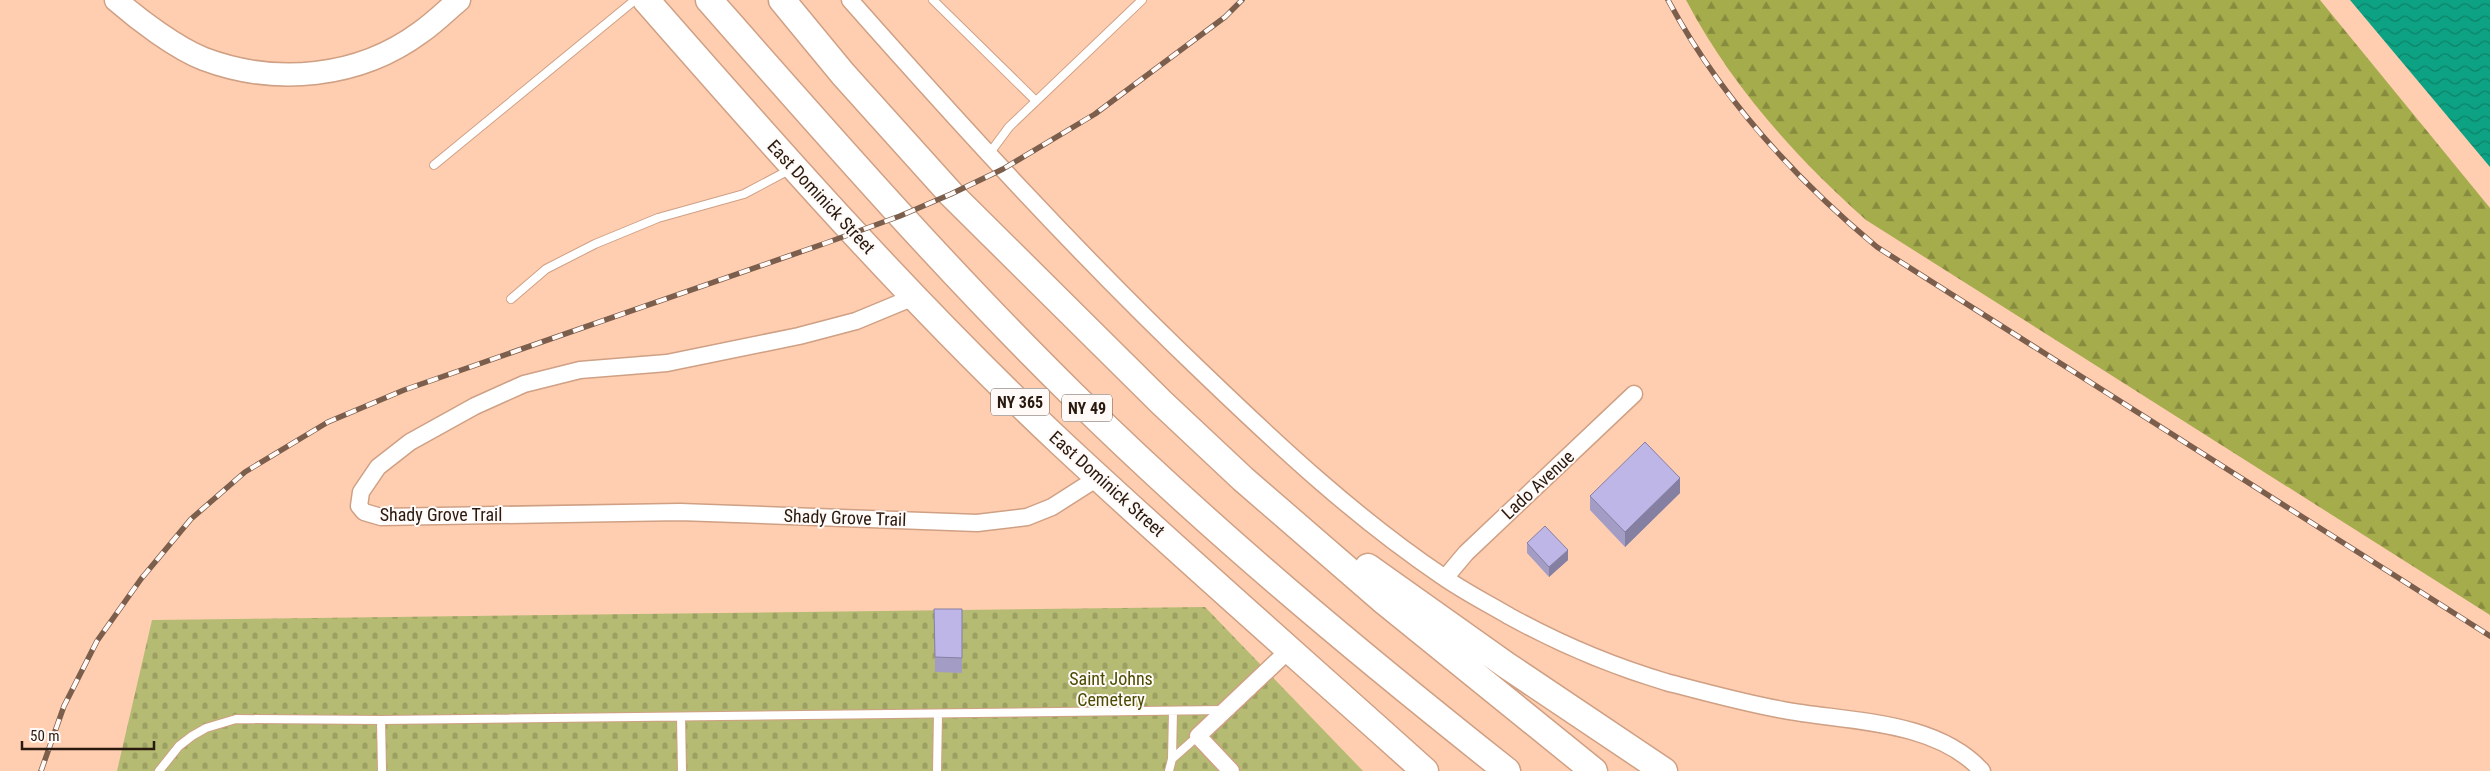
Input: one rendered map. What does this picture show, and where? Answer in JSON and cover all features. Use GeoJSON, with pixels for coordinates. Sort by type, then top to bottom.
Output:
{"type":"FeatureCollection","features":[{"type":"Feature","properties":{"kind":"highway","name":"East Dominick Street"},"geometry":{"type":"LineString","coordinates":[[646,0],[793,168],[914,297],[1061,443],[1425,771]]}},
{"type":"Feature","properties":{"kind":"highway","name":"NY 49"},"geometry":{"type":"LineString","coordinates":[[709,0],[984,306],[1073,395],[1270,576],[1507,771]]}},
{"type":"Feature","properties":{"kind":"highway"},"geometry":{"type":"LineString","coordinates":[[782,0],[843,74],[951,194],[1162,403],[1243,479],[1385,602],[1594,771]]}},
{"type":"Feature","properties":{"kind":"highway"},"geometry":{"type":"LineString","coordinates":[[1243,479],[1506,665],[1664,771]]}},
{"type":"Feature","properties":{"kind":"main road"},"geometry":{"type":"LineString","coordinates":[[116,0],[144,23],[203,58],[245,71],[264,74],[303,75],[342,69],[377,57],[420,33],[459,0]]}},
{"type":"Feature","properties":{"kind":"street"},"geometry":{"type":"LineString","coordinates":[[850,0],[988,154],[1138,311],[1291,457],[1376,528],[1445,578],[1514,618],[1622,668],[1666,682],[1781,710],[1889,726],[1914,732],[1948,745],[1982,771]]}},
{"type":"Feature","properties":{"kind":"street","name":"Shady Grove Trail"},"geometry":{"type":"LineString","coordinates":[[914,297],[856,321],[799,336],[667,363],[580,370],[524,384],[475,406],[410,442],[378,467],[361,492],[359,506],[364,512],[381,517],[680,512],[977,523],[1027,517],[1052,507],[1099,477]]}},
{"type":"Feature","properties":{"kind":"street","name":"Lado Avenue"},"geometry":{"type":"LineString","coordinates":[[1445,578],[1466,553],[1634,394]]}},
{"type":"Feature","properties":{"kind":"street"},"geometry":{"type":"LineString","coordinates":[[1231,771],[1198,736],[1290,649]]}},
{"type":"Feature","properties":{"kind":"lane"},"geometry":{"type":"LineString","coordinates":[[434,164],[635,0]]}},
{"type":"Feature","properties":{"kind":"lane"},"geometry":{"type":"LineString","coordinates":[[932,0],[1036,101]]}},
{"type":"Feature","properties":{"kind":"lane"},"geometry":{"type":"LineString","coordinates":[[988,154],[1009,127],[1142,0]]}},
{"type":"Feature","properties":{"kind":"lane"},"geometry":{"type":"LineString","coordinates":[[511,299],[546,270],[596,244],[658,218],[744,194],[793,168]]}},
{"type":"Feature","properties":{"kind":"lane"},"geometry":{"type":"LineString","coordinates":[[160,771],[179,746],[192,736],[221,723],[236,720],[1224,710]]}},
{"type":"Feature","properties":{"kind":"lane"},"geometry":{"type":"LineString","coordinates":[[1170,771],[1174,711]]}},
{"type":"Feature","properties":{"kind":"lane"},"geometry":{"type":"LineString","coordinates":[[937,771],[938,714]]}},
{"type":"Feature","properties":{"kind":"lane"},"geometry":{"type":"LineString","coordinates":[[680,717],[682,771]]}},
{"type":"Feature","properties":{"kind":"lane"},"geometry":{"type":"LineString","coordinates":[[381,720],[382,771]]}},
{"type":"Feature","properties":{"kind":"lane"},"geometry":{"type":"LineString","coordinates":[[1172,759],[1198,736]]}},
{"type":"Feature","properties":{"kind":"green space"},"geometry":{"type":"Polygon","coordinates":[[[1686,0],[2320,0],[2490,208],[2490,615],[1866,220],[1814,171],[1766,118],[1723,61],[1686,0]]]}},
{"type":"Feature","properties":{"kind":"green space","name":"Saint Johns Cemetery"},"geometry":{"type":"Polygon","coordinates":[[[1205,607],[1363,771],[117,771],[152,620],[1205,607]]]}},
{"type":"Feature","properties":{"kind":"water"},"geometry":{"type":"Polygon","coordinates":[[[2350,0],[2490,0],[2490,167],[2350,0]]]}},
{"type":"Feature","properties":{"kind":"building"},"geometry":{"type":"Polygon","coordinates":[[[1645,442],[1680,478],[1625,532],[1590,496],[1645,442]]]}},
{"type":"Feature","properties":{"kind":"building"},"geometry":{"type":"Polygon","coordinates":[[[1545,526],[1568,550],[1549,567],[1527,543],[1545,526]]]}},
{"type":"Feature","properties":{"kind":"building"},"geometry":{"type":"Polygon","coordinates":[[[934,609],[962,609],[962,658],[935,657],[934,609]]]}},
{"type":"Feature","properties":{"kind":"railway"},"geometry":{"type":"LineString","coordinates":[[41,771],[64,706],[97,641],[141,579],[191,519],[245,472],[328,422],[404,390],[826,243],[900,216],[951,194],[1003,169],[1095,114],[1225,17],[1242,0]]}},
{"type":"Feature","properties":{"kind":"railway"},"geometry":{"type":"LineString","coordinates":[[1668,0],[1688,36],[1711,70],[1760,134],[1816,193],[1877,247],[2490,636]]}}]}
